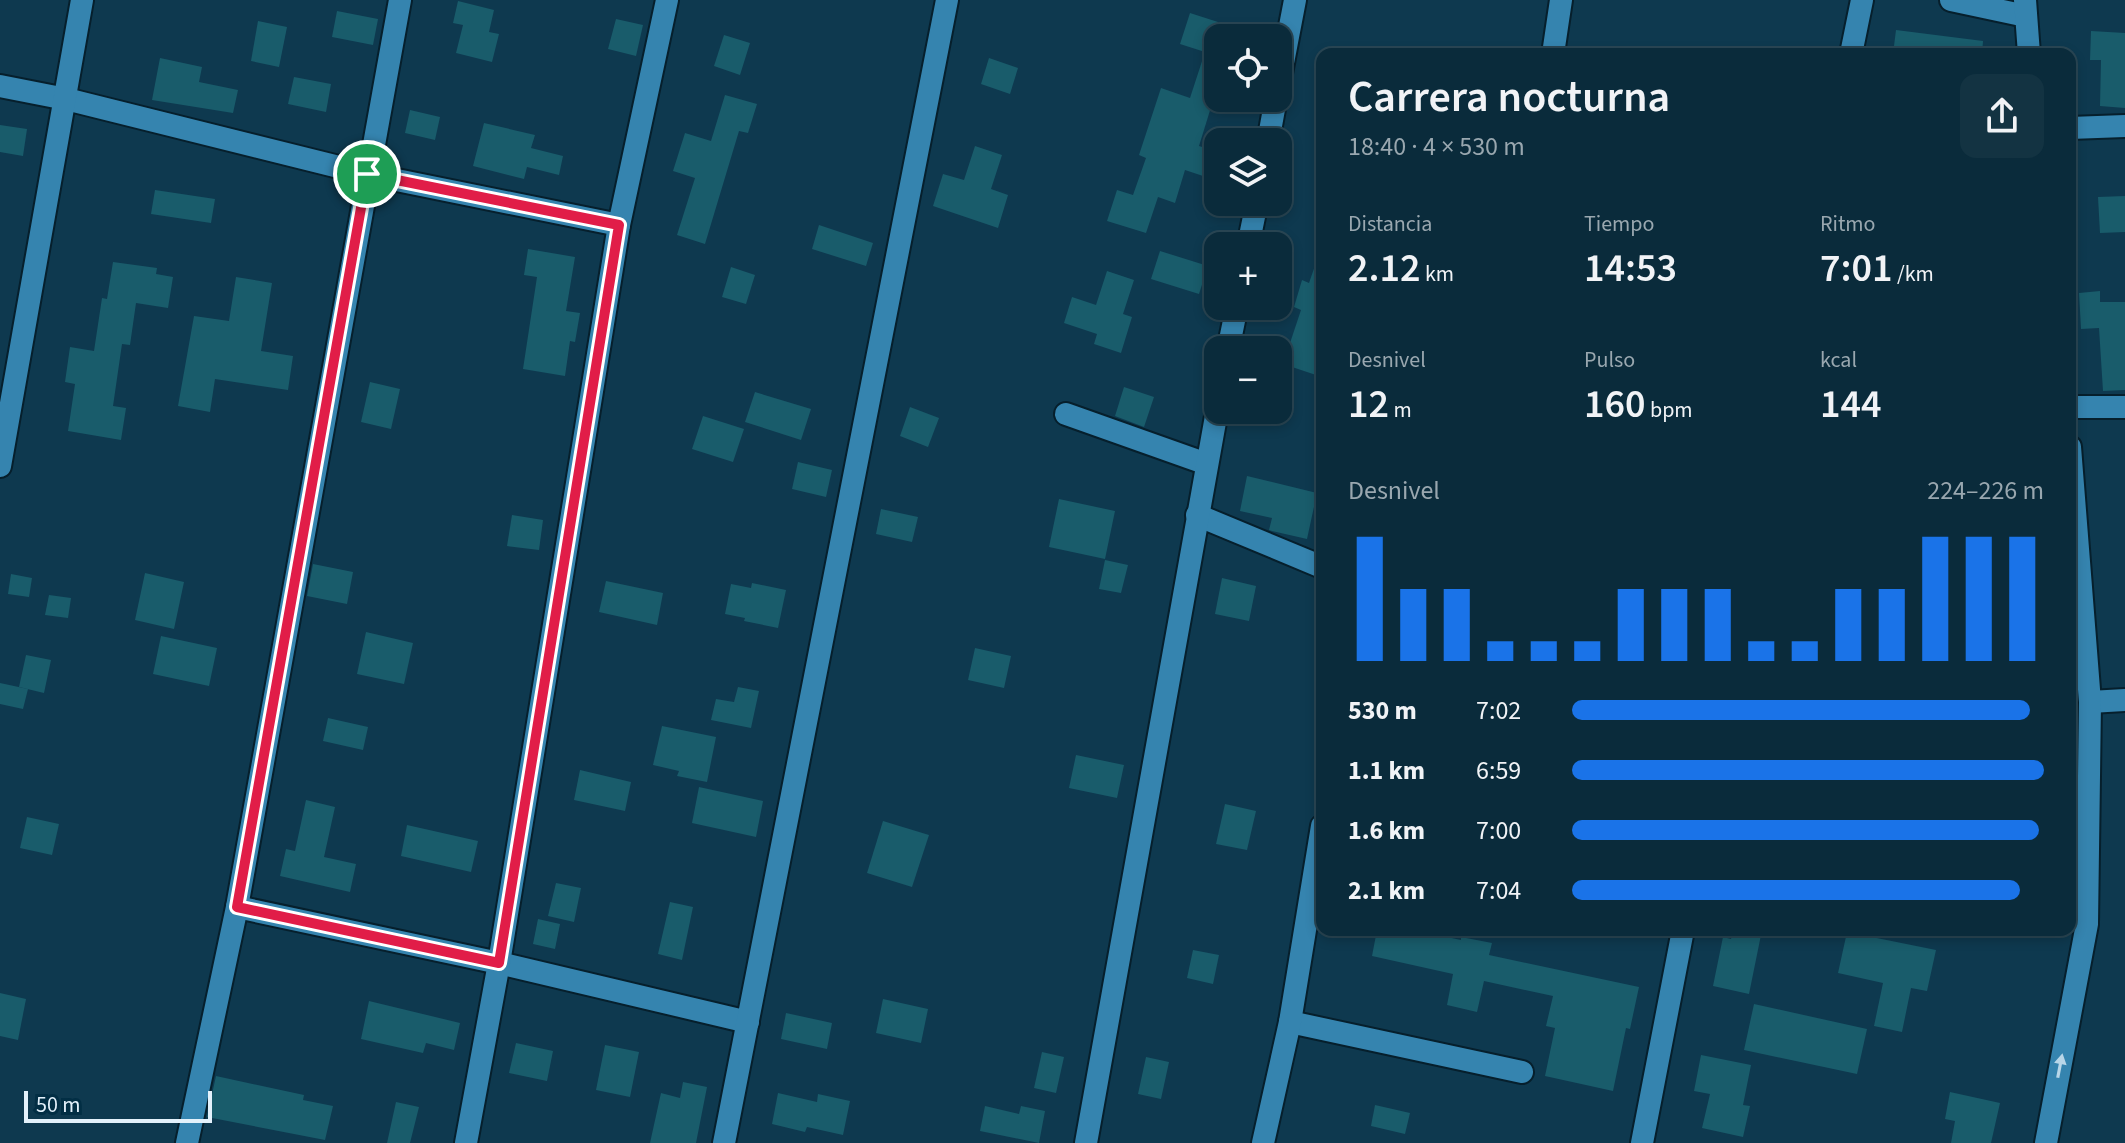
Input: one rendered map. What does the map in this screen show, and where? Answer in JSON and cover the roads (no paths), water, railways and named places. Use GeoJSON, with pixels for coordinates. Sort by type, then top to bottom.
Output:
{"type":"FeatureCollection","features":[{"type":"Feature","properties":{"kind":"street"},"geometry":{"type":"LineString","coordinates":[[0,466],[82,0]]}},
{"type":"Feature","properties":{"kind":"street"},"geometry":{"type":"LineString","coordinates":[[187,1143],[237,907],[400,0]]}},
{"type":"Feature","properties":{"kind":"street"},"geometry":{"type":"LineString","coordinates":[[466,1143],[499,963],[619,225],[667,0]]}},
{"type":"Feature","properties":{"kind":"street"},"geometry":{"type":"LineString","coordinates":[[724,1143],[947,0]]}},
{"type":"Feature","properties":{"kind":"street"},"geometry":{"type":"LineString","coordinates":[[1290,24],[1295,0]]}},
{"type":"Feature","properties":{"kind":"street"},"geometry":{"type":"LineString","coordinates":[[1554,48],[1561,0]]}},
{"type":"Feature","properties":{"kind":"street"},"geometry":{"type":"LineString","coordinates":[[1852,48],[1862,0]]}},
{"type":"Feature","properties":{"kind":"street"},"geometry":{"type":"LineString","coordinates":[[1951,0],[2026,8],[2029,48]]}},
{"type":"Feature","properties":{"kind":"street"},"geometry":{"type":"LineString","coordinates":[[0,86],[66,99],[367,174],[619,225]]}},
{"type":"Feature","properties":{"kind":"street"},"geometry":{"type":"LineString","coordinates":[[2076,128],[2125,126]]}},
{"type":"Feature","properties":{"kind":"street"},"geometry":{"type":"LineString","coordinates":[[2076,407],[2125,407]]}},
{"type":"Feature","properties":{"kind":"street"},"geometry":{"type":"LineString","coordinates":[[1066,414],[1207,464]]}},
{"type":"Feature","properties":{"kind":"street"},"geometry":{"type":"LineString","coordinates":[[1086,1143],[1214,424]]}},
{"type":"Feature","properties":{"kind":"street"},"geometry":{"type":"LineString","coordinates":[[1197,515],[1316,565]]}},
{"type":"Feature","properties":{"kind":"street"},"geometry":{"type":"LineString","coordinates":[[2076,524],[2090,702],[2078,922]]}},
{"type":"Feature","properties":{"kind":"street"},"geometry":{"type":"LineString","coordinates":[[2090,702],[2125,700]]}},
{"type":"Feature","properties":{"kind":"street"},"geometry":{"type":"LineString","coordinates":[[1263,1143],[1290,1022],[1316,863]]}},
{"type":"Feature","properties":{"kind":"street"},"geometry":{"type":"LineString","coordinates":[[237,907],[499,963],[748,1022]]}},
{"type":"Feature","properties":{"kind":"street"},"geometry":{"type":"LineString","coordinates":[[1642,1143],[1682,936]]}},
{"type":"Feature","properties":{"kind":"street"},"geometry":{"type":"LineString","coordinates":[[2046,1143],[2076,936]]}},
{"type":"Feature","properties":{"kind":"street"},"geometry":{"type":"LineString","coordinates":[[1290,1022],[1522,1072]]}}]}
